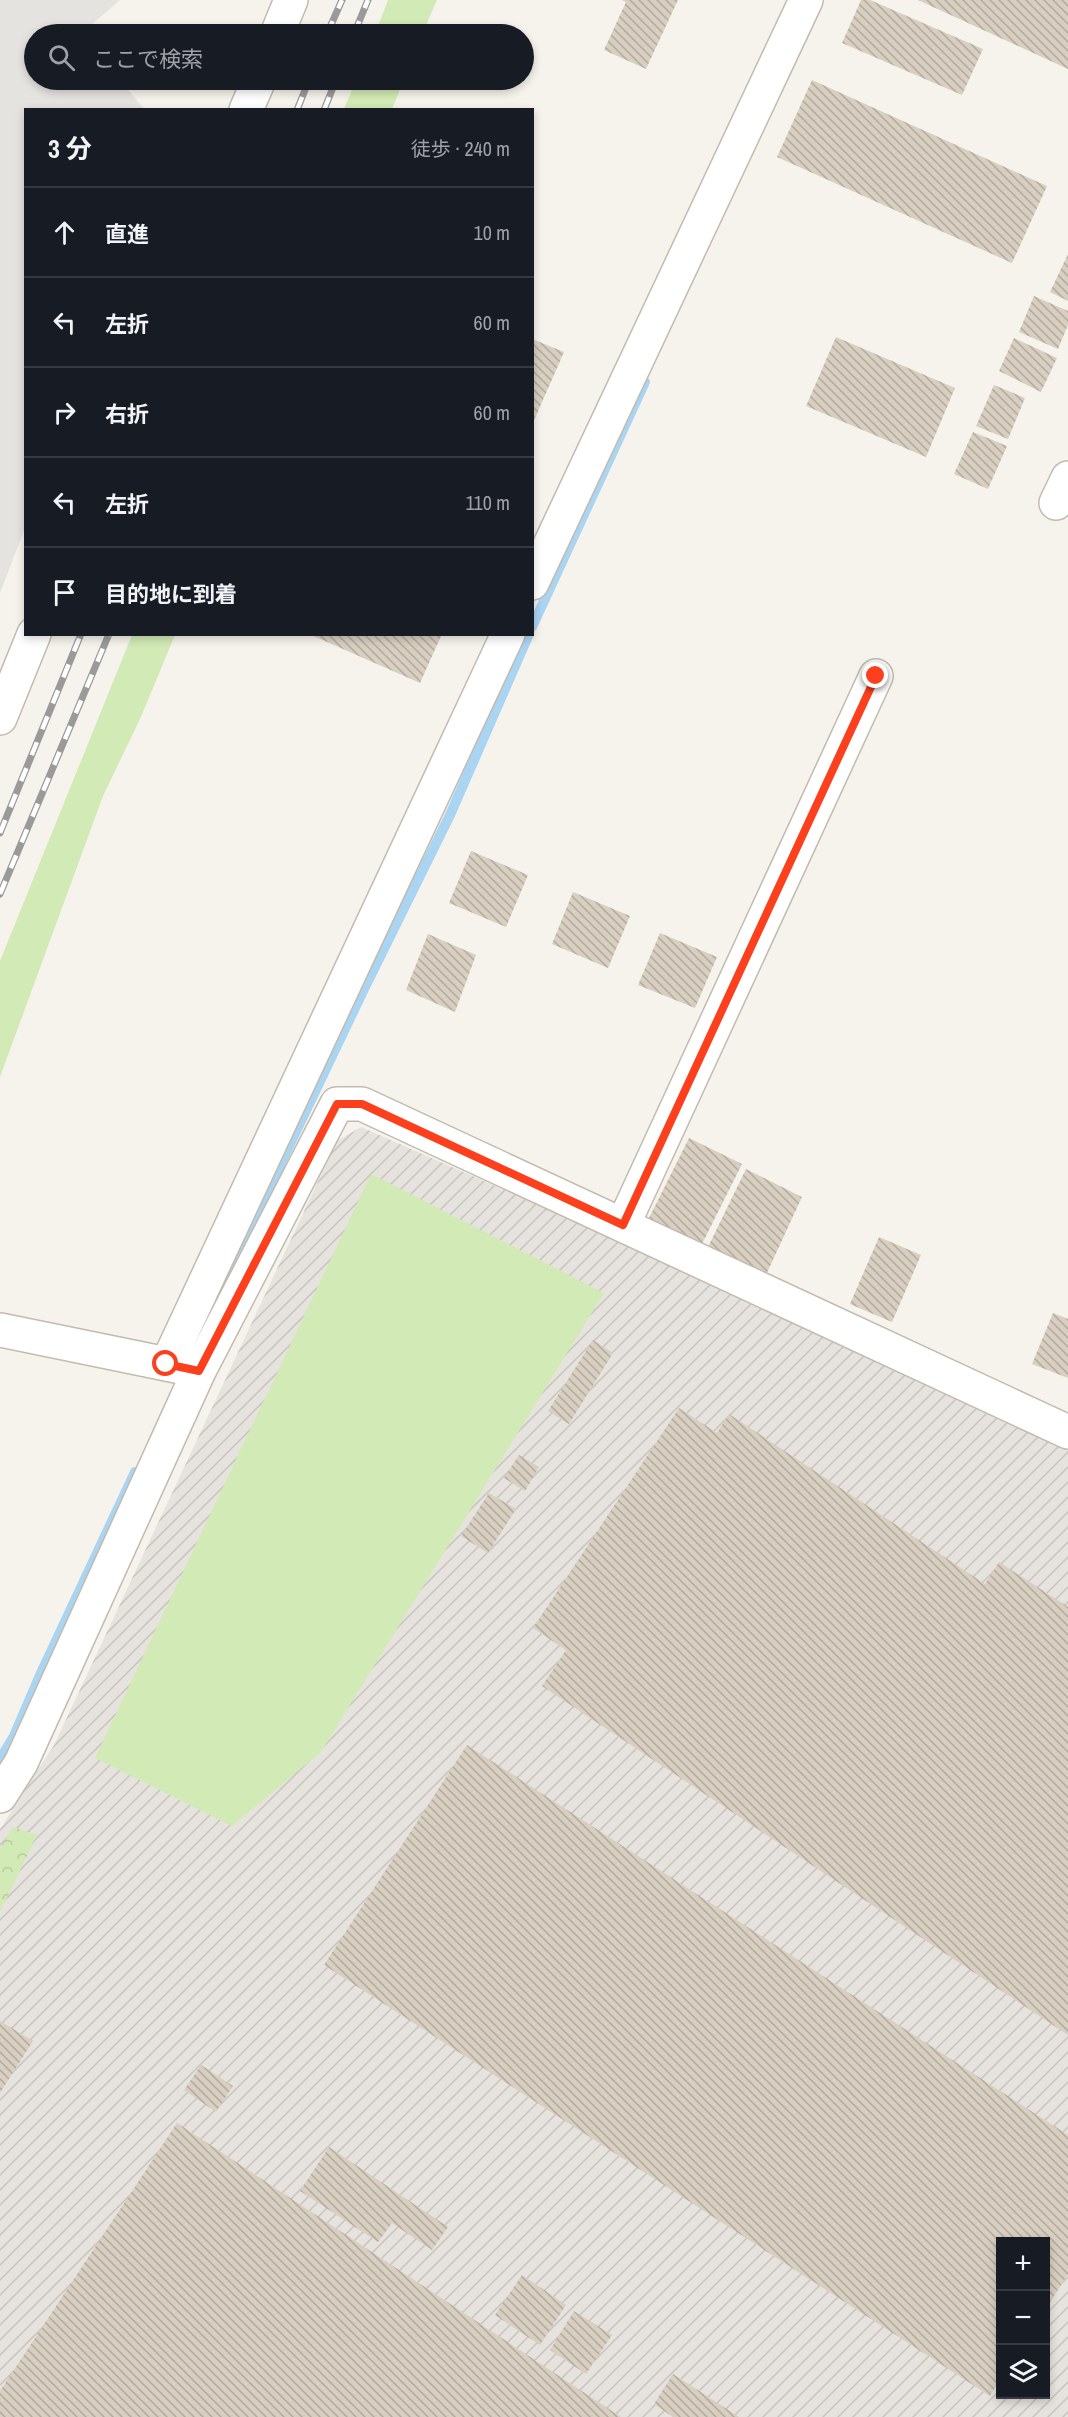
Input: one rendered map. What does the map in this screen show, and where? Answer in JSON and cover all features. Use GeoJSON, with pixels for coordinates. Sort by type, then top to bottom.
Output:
{"type":"FeatureCollection","features":[{"type":"Feature","properties":{"kind":"street"},"geometry":{"type":"LineString","coordinates":[[281,24],[291,0]]}},
{"type":"Feature","properties":{"kind":"street"},"geometry":{"type":"LineString","coordinates":[[534,579],[806,0]]}},
{"type":"Feature","properties":{"kind":"street"},"geometry":{"type":"LineString","coordinates":[[247,108],[255,90]]}},
{"type":"Feature","properties":{"kind":"street"},"geometry":{"type":"LineString","coordinates":[[0,718],[33,636]]}},
{"type":"Feature","properties":{"kind":"street"},"geometry":{"type":"LineString","coordinates":[[166,1364],[507,636]]}},
{"type":"Feature","properties":{"kind":"street"},"geometry":{"type":"LineString","coordinates":[[623,1225],[876,676]]}},
{"type":"Feature","properties":{"kind":"street"},"geometry":{"type":"LineString","coordinates":[[0,1796],[21,1763],[199,1371],[337,1104],[362,1104],[1068,1432]]}},
{"type":"Feature","properties":{"kind":"street"},"geometry":{"type":"LineString","coordinates":[[0,1330],[199,1371]]}},
{"type":"Feature","properties":{"kind":"shaded area"},"geometry":{"type":"Polygon","coordinates":[[[0,0],[120,0],[92,24],[24,24],[24,90],[128,90],[143,108],[24,108],[24,531],[0,593],[0,0]]]}},
{"type":"Feature","properties":{"kind":"shaded area"},"geometry":{"type":"Polygon","coordinates":[[[361,1127],[1068,1438],[1068,2417],[0,2417],[0,1829],[54,1745],[337,1141],[361,1127]]]}},
{"type":"Feature","properties":{"kind":"green space"},"geometry":{"type":"Polygon","coordinates":[[[388,0],[437,0],[426,24],[379,24],[388,0]]]}},
{"type":"Feature","properties":{"kind":"green space"},"geometry":{"type":"Polygon","coordinates":[[[352,90],[400,90],[392,108],[344,108],[352,90]]]}},
{"type":"Feature","properties":{"kind":"green space"},"geometry":{"type":"Polygon","coordinates":[[[132,636],[175,636],[140,719],[103,796],[0,1077],[0,961],[132,636]]]}},
{"type":"Feature","properties":{"kind":"green space"},"geometry":{"type":"Polygon","coordinates":[[[371,1174],[604,1293],[321,1752],[232,1826],[95,1758],[371,1174]]]}},
{"type":"Feature","properties":{"kind":"green space"},"geometry":{"type":"Polygon","coordinates":[[[13,1827],[37,1835],[0,1912],[0,1849],[13,1827]]]}},
{"type":"Feature","properties":{"kind":"building"},"geometry":{"type":"Polygon","coordinates":[[[622,0],[678,0],[646,69],[604,50],[626,2],[622,0]]]}},
{"type":"Feature","properties":{"kind":"building"},"geometry":{"type":"Polygon","coordinates":[[[861,0],[870,0],[983,49],[962,95],[842,43],[861,0]]]}},
{"type":"Feature","properties":{"kind":"building"},"geometry":{"type":"Polygon","coordinates":[[[918,0],[1068,0],[1068,69],[918,0]]]}},
{"type":"Feature","properties":{"kind":"building"},"geometry":{"type":"Polygon","coordinates":[[[812,80],[1047,186],[1012,263],[777,157],[812,80]]]}},
{"type":"Feature","properties":{"kind":"building"},"geometry":{"type":"Polygon","coordinates":[[[1068,254],[1068,301],[1050,292],[1068,254]]]}},
{"type":"Feature","properties":{"kind":"building"},"geometry":{"type":"Polygon","coordinates":[[[1034,296],[1068,311],[1068,325],[1058,349],[1019,332],[1034,296]]]}},
{"type":"Feature","properties":{"kind":"building"},"geometry":{"type":"Polygon","coordinates":[[[836,337],[955,388],[926,457],[806,406],[836,337]]]}},
{"type":"Feature","properties":{"kind":"building"},"geometry":{"type":"Polygon","coordinates":[[[1014,338],[1057,358],[1041,392],[999,371],[1014,338]]]}},
{"type":"Feature","properties":{"kind":"building"},"geometry":{"type":"Polygon","coordinates":[[[534,340],[564,352],[534,420],[534,340]]]}},
{"type":"Feature","properties":{"kind":"building"},"geometry":{"type":"Polygon","coordinates":[[[994,385],[1025,398],[1008,439],[976,426],[994,385]]]}},
{"type":"Feature","properties":{"kind":"building"},"geometry":{"type":"Polygon","coordinates":[[[973,432],[1007,446],[988,489],[954,474],[973,432]]]}},
{"type":"Feature","properties":{"kind":"building"},"geometry":{"type":"Polygon","coordinates":[[[314,636],[441,636],[420,683],[314,636]]]}},
{"type":"Feature","properties":{"kind":"building"},"geometry":{"type":"Polygon","coordinates":[[[471,851],[528,875],[506,927],[449,903],[471,851]]]}},
{"type":"Feature","properties":{"kind":"building"},"geometry":{"type":"Polygon","coordinates":[[[573,892],[630,916],[608,968],[552,944],[573,892]]]}},
{"type":"Feature","properties":{"kind":"building"},"geometry":{"type":"Polygon","coordinates":[[[660,933],[717,957],[695,1008],[638,985],[660,933]]]}},
{"type":"Feature","properties":{"kind":"building"},"geometry":{"type":"Polygon","coordinates":[[[428,934],[476,955],[455,1012],[406,990],[428,934]]]}},
{"type":"Feature","properties":{"kind":"building"},"geometry":{"type":"Polygon","coordinates":[[[689,1138],[742,1164],[702,1244],[649,1218],[689,1138]]]}},
{"type":"Feature","properties":{"kind":"building"},"geometry":{"type":"Polygon","coordinates":[[[746,1169],[802,1197],[766,1275],[708,1247],[746,1169]]]}},
{"type":"Feature","properties":{"kind":"building"},"geometry":{"type":"Polygon","coordinates":[[[879,1237],[921,1255],[892,1322],[850,1304],[879,1237]]]}},
{"type":"Feature","properties":{"kind":"building"},"geometry":{"type":"Polygon","coordinates":[[[1053,1313],[1068,1319],[1068,1378],[1032,1364],[1053,1313]]]}},
{"type":"Feature","properties":{"kind":"building"},"geometry":{"type":"Polygon","coordinates":[[[593,1340],[613,1353],[569,1424],[548,1411],[593,1340]]]}},
{"type":"Feature","properties":{"kind":"building"},"geometry":{"type":"Polygon","coordinates":[[[679,1408],[717,1433],[729,1414],[985,1584],[999,1562],[1068,1607],[1068,2035],[542,1686],[566,1650],[533,1628],[679,1408]]]}},
{"type":"Feature","properties":{"kind":"building"},"geometry":{"type":"Polygon","coordinates":[[[519,1455],[539,1467],[525,1491],[504,1478],[519,1455]]]}},
{"type":"Feature","properties":{"kind":"building"},"geometry":{"type":"Polygon","coordinates":[[[489,1493],[516,1509],[488,1553],[461,1536],[489,1493]]]}},
{"type":"Feature","properties":{"kind":"building"},"geometry":{"type":"Polygon","coordinates":[[[467,1745],[1068,2135],[1068,2274],[1050,2303],[1050,2237],[996,2237],[996,2386],[990,2396],[324,1965],[467,1745]]]}},
{"type":"Feature","properties":{"kind":"building"},"geometry":{"type":"Polygon","coordinates":[[[0,2021],[33,2041],[0,2093],[0,2021]]]}},
{"type":"Feature","properties":{"kind":"building"},"geometry":{"type":"Polygon","coordinates":[[[201,2065],[233,2086],[216,2112],[184,2090],[201,2065]]]}},
{"type":"Feature","properties":{"kind":"building"},"geometry":{"type":"Polygon","coordinates":[[[177,2123],[621,2417],[0,2417],[0,2391],[177,2123]]]}},
{"type":"Feature","properties":{"kind":"building"},"geometry":{"type":"Polygon","coordinates":[[[329,2147],[448,2227],[432,2250],[392,2223],[378,2242],[300,2191],[329,2147]]]}},
{"type":"Feature","properties":{"kind":"building"},"geometry":{"type":"Polygon","coordinates":[[[522,2275],[566,2305],[540,2345],[495,2315],[522,2275]]]}},
{"type":"Feature","properties":{"kind":"building"},"geometry":{"type":"Polygon","coordinates":[[[574,2311],[612,2335],[586,2374],[550,2350],[574,2311]]]}},
{"type":"Feature","properties":{"kind":"building"},"geometry":{"type":"Polygon","coordinates":[[[673,2374],[739,2417],[673,2417],[654,2404],[673,2374]]]}},
{"type":"Feature","properties":{"kind":"waterway"},"geometry":{"type":"LineString","coordinates":[[534,623],[645,382]]}},
{"type":"Feature","properties":{"kind":"waterway"},"geometry":{"type":"LineString","coordinates":[[196,1341],[363,991],[450,815],[528,636]]}},
{"type":"Feature","properties":{"kind":"waterway"},"geometry":{"type":"LineString","coordinates":[[0,1759],[14,1736],[135,1472]]}},
{"type":"Feature","properties":{"kind":"railway"},"geometry":{"type":"LineString","coordinates":[[331,24],[342,0]]}},
{"type":"Feature","properties":{"kind":"railway"},"geometry":{"type":"LineString","coordinates":[[358,24],[368,0]]}},
{"type":"Feature","properties":{"kind":"railway"},"geometry":{"type":"LineString","coordinates":[[298,108],[305,90]]}},
{"type":"Feature","properties":{"kind":"railway"},"geometry":{"type":"LineString","coordinates":[[325,108],[332,90]]}},
{"type":"Feature","properties":{"kind":"railway"},"geometry":{"type":"LineString","coordinates":[[0,833],[80,636]]}},
{"type":"Feature","properties":{"kind":"railway"},"geometry":{"type":"LineString","coordinates":[[0,894],[108,636]]}},
{"type":"Feature","properties":{"kind":"route"},"geometry":{"type":"LineString","coordinates":[[166,1364],[199,1371],[337,1104],[362,1104],[623,1225],[876,676]]}}]}
